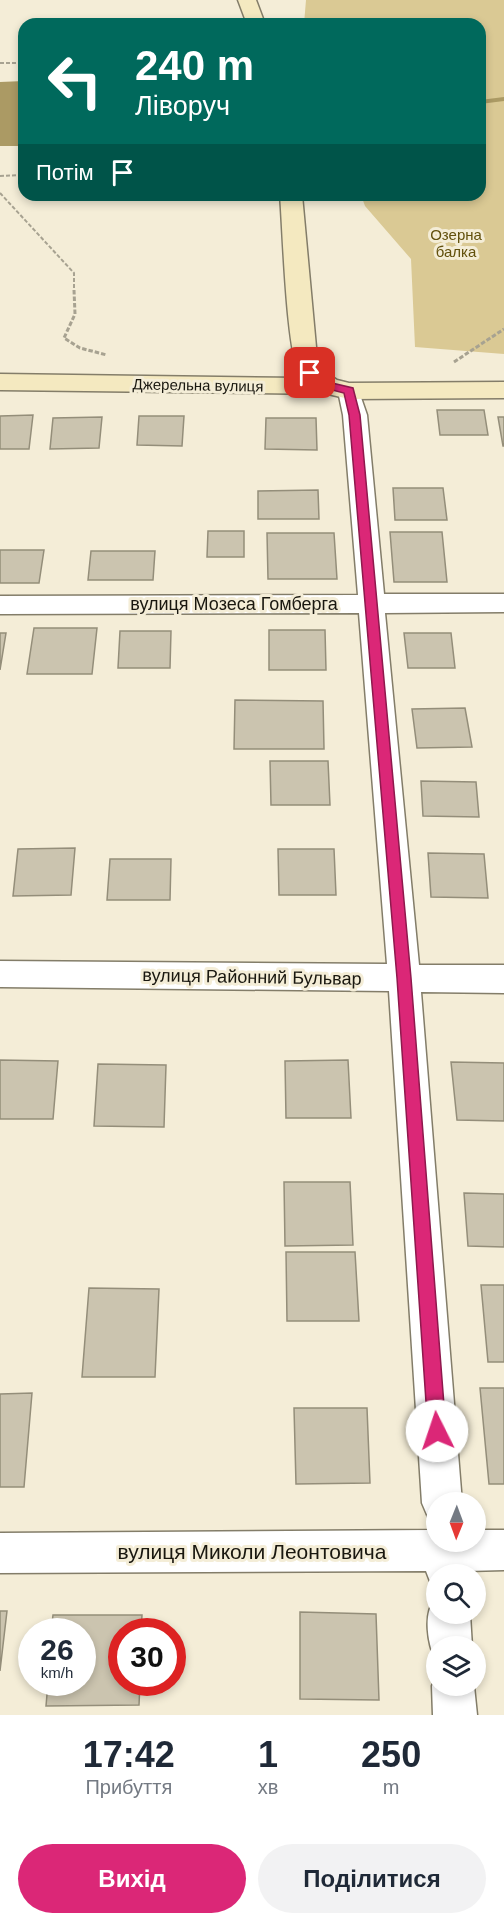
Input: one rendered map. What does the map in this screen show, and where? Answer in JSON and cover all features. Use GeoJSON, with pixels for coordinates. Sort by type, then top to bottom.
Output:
{"type":"FeatureCollection","features":[{"type":"Feature","properties":{"kind":"main road"},"geometry":{"type":"LineString","coordinates":[[247,0],[254,18]]}},
{"type":"Feature","properties":{"kind":"main road"},"geometry":{"type":"LineString","coordinates":[[292,201],[304,347],[310,373],[339,388]]}},
{"type":"Feature","properties":{"kind":"main road","name":"Джерельна вулиця"},"geometry":{"type":"LineString","coordinates":[[0,382],[411,391],[504,390]]}},
{"type":"Feature","properties":{"kind":"street"},"geometry":{"type":"LineString","coordinates":[[339,388],[355,415],[404,978],[441,1492]]}},
{"type":"Feature","properties":{"kind":"street","name":"вулиця Мозеса Гомберга"},"geometry":{"type":"LineString","coordinates":[[0,604],[504,603]]}},
{"type":"Feature","properties":{"kind":"street","name":"вулиця Районний Бульвар"},"geometry":{"type":"LineString","coordinates":[[0,974],[504,979]]}},
{"type":"Feature","properties":{"kind":"street","name":"вулиця Миколи Леонтовича"},"geometry":{"type":"LineString","coordinates":[[0,1553],[446,1556],[504,1550]]}},
{"type":"Feature","properties":{"kind":"street"},"geometry":{"type":"LineString","coordinates":[[454,1696],[455,1715]]}},
{"type":"Feature","properties":{"kind":"path"},"geometry":{"type":"LineString","coordinates":[[0,63],[18,63]]}},
{"type":"Feature","properties":{"kind":"path"},"geometry":{"type":"LineString","coordinates":[[0,177],[18,176]]}},
{"type":"Feature","properties":{"kind":"path"},"geometry":{"type":"LineString","coordinates":[[0,194],[74,273],[75,314],[64,338],[80,348],[104,353],[111,359]]}},
{"type":"Feature","properties":{"kind":"path"},"geometry":{"type":"LineString","coordinates":[[411,391],[504,328]]}},
{"type":"Feature","properties":{"kind":"green space","name":"Озерна балка"},"geometry":{"type":"Polygon","coordinates":[[[306,0],[504,0],[504,354],[415,347],[411,259],[363,201],[486,201],[486,18],[304,18],[306,0]]]}},
{"type":"Feature","properties":{"kind":"shaded area"},"geometry":{"type":"Polygon","coordinates":[[[18,81],[18,146],[0,146],[0,82],[18,81]]]}},
{"type":"Feature","properties":{"kind":"building"},"geometry":{"type":"Polygon","coordinates":[[[437,410],[484,410],[488,435],[440,435],[437,410]]]}},
{"type":"Feature","properties":{"kind":"building"},"geometry":{"type":"Polygon","coordinates":[[[33,415],[29,449],[0,449],[0,416],[33,415]]]}},
{"type":"Feature","properties":{"kind":"building"},"geometry":{"type":"Polygon","coordinates":[[[139,416],[184,416],[182,446],[137,445],[139,416]]]}},
{"type":"Feature","properties":{"kind":"building"},"geometry":{"type":"Polygon","coordinates":[[[102,417],[99,448],[50,449],[53,418],[102,417]]]}},
{"type":"Feature","properties":{"kind":"building"},"geometry":{"type":"Polygon","coordinates":[[[498,417],[504,417],[504,446],[503,446],[498,417]]]}},
{"type":"Feature","properties":{"kind":"building"},"geometry":{"type":"Polygon","coordinates":[[[266,418],[316,418],[317,450],[265,449],[266,418]]]}},
{"type":"Feature","properties":{"kind":"building"},"geometry":{"type":"Polygon","coordinates":[[[393,488],[443,488],[447,520],[395,520],[393,488]]]}},
{"type":"Feature","properties":{"kind":"building"},"geometry":{"type":"Polygon","coordinates":[[[318,490],[319,519],[258,519],[258,491],[318,490]]]}},
{"type":"Feature","properties":{"kind":"building"},"geometry":{"type":"Polygon","coordinates":[[[208,531],[244,531],[244,557],[207,557],[208,531]]]}},
{"type":"Feature","properties":{"kind":"building"},"geometry":{"type":"Polygon","coordinates":[[[390,532],[442,532],[447,582],[394,582],[390,532]]]}},
{"type":"Feature","properties":{"kind":"building"},"geometry":{"type":"Polygon","coordinates":[[[267,533],[334,533],[337,579],[268,579],[267,533]]]}},
{"type":"Feature","properties":{"kind":"building"},"geometry":{"type":"Polygon","coordinates":[[[0,550],[44,550],[39,583],[0,583],[0,550]]]}},
{"type":"Feature","properties":{"kind":"building"},"geometry":{"type":"Polygon","coordinates":[[[91,551],[155,551],[153,580],[88,580],[91,551]]]}},
{"type":"Feature","properties":{"kind":"building"},"geometry":{"type":"Polygon","coordinates":[[[34,628],[97,628],[92,674],[27,674],[34,628]]]}},
{"type":"Feature","properties":{"kind":"building"},"geometry":{"type":"Polygon","coordinates":[[[269,630],[325,630],[326,670],[269,670],[269,630]]]}},
{"type":"Feature","properties":{"kind":"building"},"geometry":{"type":"Polygon","coordinates":[[[120,631],[171,631],[170,668],[118,668],[120,631]]]}},
{"type":"Feature","properties":{"kind":"building"},"geometry":{"type":"Polygon","coordinates":[[[0,633],[6,633],[0,670],[0,633]]]}},
{"type":"Feature","properties":{"kind":"building"},"geometry":{"type":"Polygon","coordinates":[[[404,633],[451,633],[455,668],[408,668],[404,633]]]}},
{"type":"Feature","properties":{"kind":"building"},"geometry":{"type":"Polygon","coordinates":[[[235,700],[323,701],[324,749],[234,749],[235,700]]]}},
{"type":"Feature","properties":{"kind":"building"},"geometry":{"type":"Polygon","coordinates":[[[465,708],[472,747],[417,748],[412,709],[465,708]]]}},
{"type":"Feature","properties":{"kind":"building"},"geometry":{"type":"Polygon","coordinates":[[[270,761],[328,761],[330,805],[271,805],[270,761]]]}},
{"type":"Feature","properties":{"kind":"building"},"geometry":{"type":"Polygon","coordinates":[[[421,781],[476,782],[479,817],[423,816],[421,781]]]}},
{"type":"Feature","properties":{"kind":"building"},"geometry":{"type":"Polygon","coordinates":[[[75,848],[71,895],[13,896],[18,849],[75,848]]]}},
{"type":"Feature","properties":{"kind":"building"},"geometry":{"type":"Polygon","coordinates":[[[278,849],[334,849],[336,895],[279,895],[278,849]]]}},
{"type":"Feature","properties":{"kind":"building"},"geometry":{"type":"Polygon","coordinates":[[[428,853],[484,854],[488,898],[431,897],[428,853]]]}},
{"type":"Feature","properties":{"kind":"building"},"geometry":{"type":"Polygon","coordinates":[[[110,859],[171,859],[170,900],[107,900],[110,859]]]}},
{"type":"Feature","properties":{"kind":"building"},"geometry":{"type":"Polygon","coordinates":[[[0,1060],[58,1061],[53,1119],[0,1119],[0,1060]]]}},
{"type":"Feature","properties":{"kind":"building"},"geometry":{"type":"Polygon","coordinates":[[[348,1060],[351,1118],[286,1118],[285,1061],[348,1060]]]}},
{"type":"Feature","properties":{"kind":"building"},"geometry":{"type":"Polygon","coordinates":[[[451,1062],[504,1063],[504,1121],[457,1120],[451,1062]]]}},
{"type":"Feature","properties":{"kind":"building"},"geometry":{"type":"Polygon","coordinates":[[[98,1064],[166,1065],[164,1127],[94,1126],[98,1064]]]}},
{"type":"Feature","properties":{"kind":"building"},"geometry":{"type":"Polygon","coordinates":[[[284,1182],[350,1182],[353,1245],[285,1246],[284,1182]]]}},
{"type":"Feature","properties":{"kind":"building"},"geometry":{"type":"Polygon","coordinates":[[[464,1193],[504,1194],[504,1247],[468,1246],[464,1193]]]}},
{"type":"Feature","properties":{"kind":"building"},"geometry":{"type":"Polygon","coordinates":[[[286,1252],[355,1252],[359,1321],[287,1321],[286,1252]]]}},
{"type":"Feature","properties":{"kind":"building"},"geometry":{"type":"Polygon","coordinates":[[[481,1285],[504,1285],[504,1362],[488,1362],[481,1285]]]}},
{"type":"Feature","properties":{"kind":"building"},"geometry":{"type":"Polygon","coordinates":[[[89,1288],[159,1289],[155,1377],[82,1377],[89,1288]]]}},
{"type":"Feature","properties":{"kind":"building"},"geometry":{"type":"Polygon","coordinates":[[[480,1388],[504,1388],[504,1484],[489,1484],[480,1388]]]}},
{"type":"Feature","properties":{"kind":"building"},"geometry":{"type":"Polygon","coordinates":[[[32,1393],[24,1487],[0,1487],[0,1394],[32,1393]]]}},
{"type":"Feature","properties":{"kind":"building"},"geometry":{"type":"Polygon","coordinates":[[[294,1408],[367,1408],[370,1483],[296,1484],[294,1408]]]}},
{"type":"Feature","properties":{"kind":"building"},"geometry":{"type":"Polygon","coordinates":[[[0,1611],[7,1611],[0,1671],[0,1611]]]}},
{"type":"Feature","properties":{"kind":"building"},"geometry":{"type":"Polygon","coordinates":[[[300,1612],[376,1614],[379,1700],[300,1699],[300,1612]]]}},
{"type":"Feature","properties":{"kind":"building"},"geometry":{"type":"Polygon","coordinates":[[[53,1615],[142,1615],[142,1618],[108,1618],[108,1696],[139,1696],[139,1705],[46,1706],[47,1696],[96,1696],[96,1618],[53,1618],[53,1615]]]}},
{"type":"Feature","properties":{"kind":"waterway","name":"Озерна балка"},"geometry":{"type":"LineString","coordinates":[[486,101],[504,99]]}},
{"type":"Feature","properties":{"kind":"route"},"geometry":{"type":"LineString","coordinates":[[310,373],[328,386],[349,391],[355,415],[404,978],[437,1431]]}}]}
